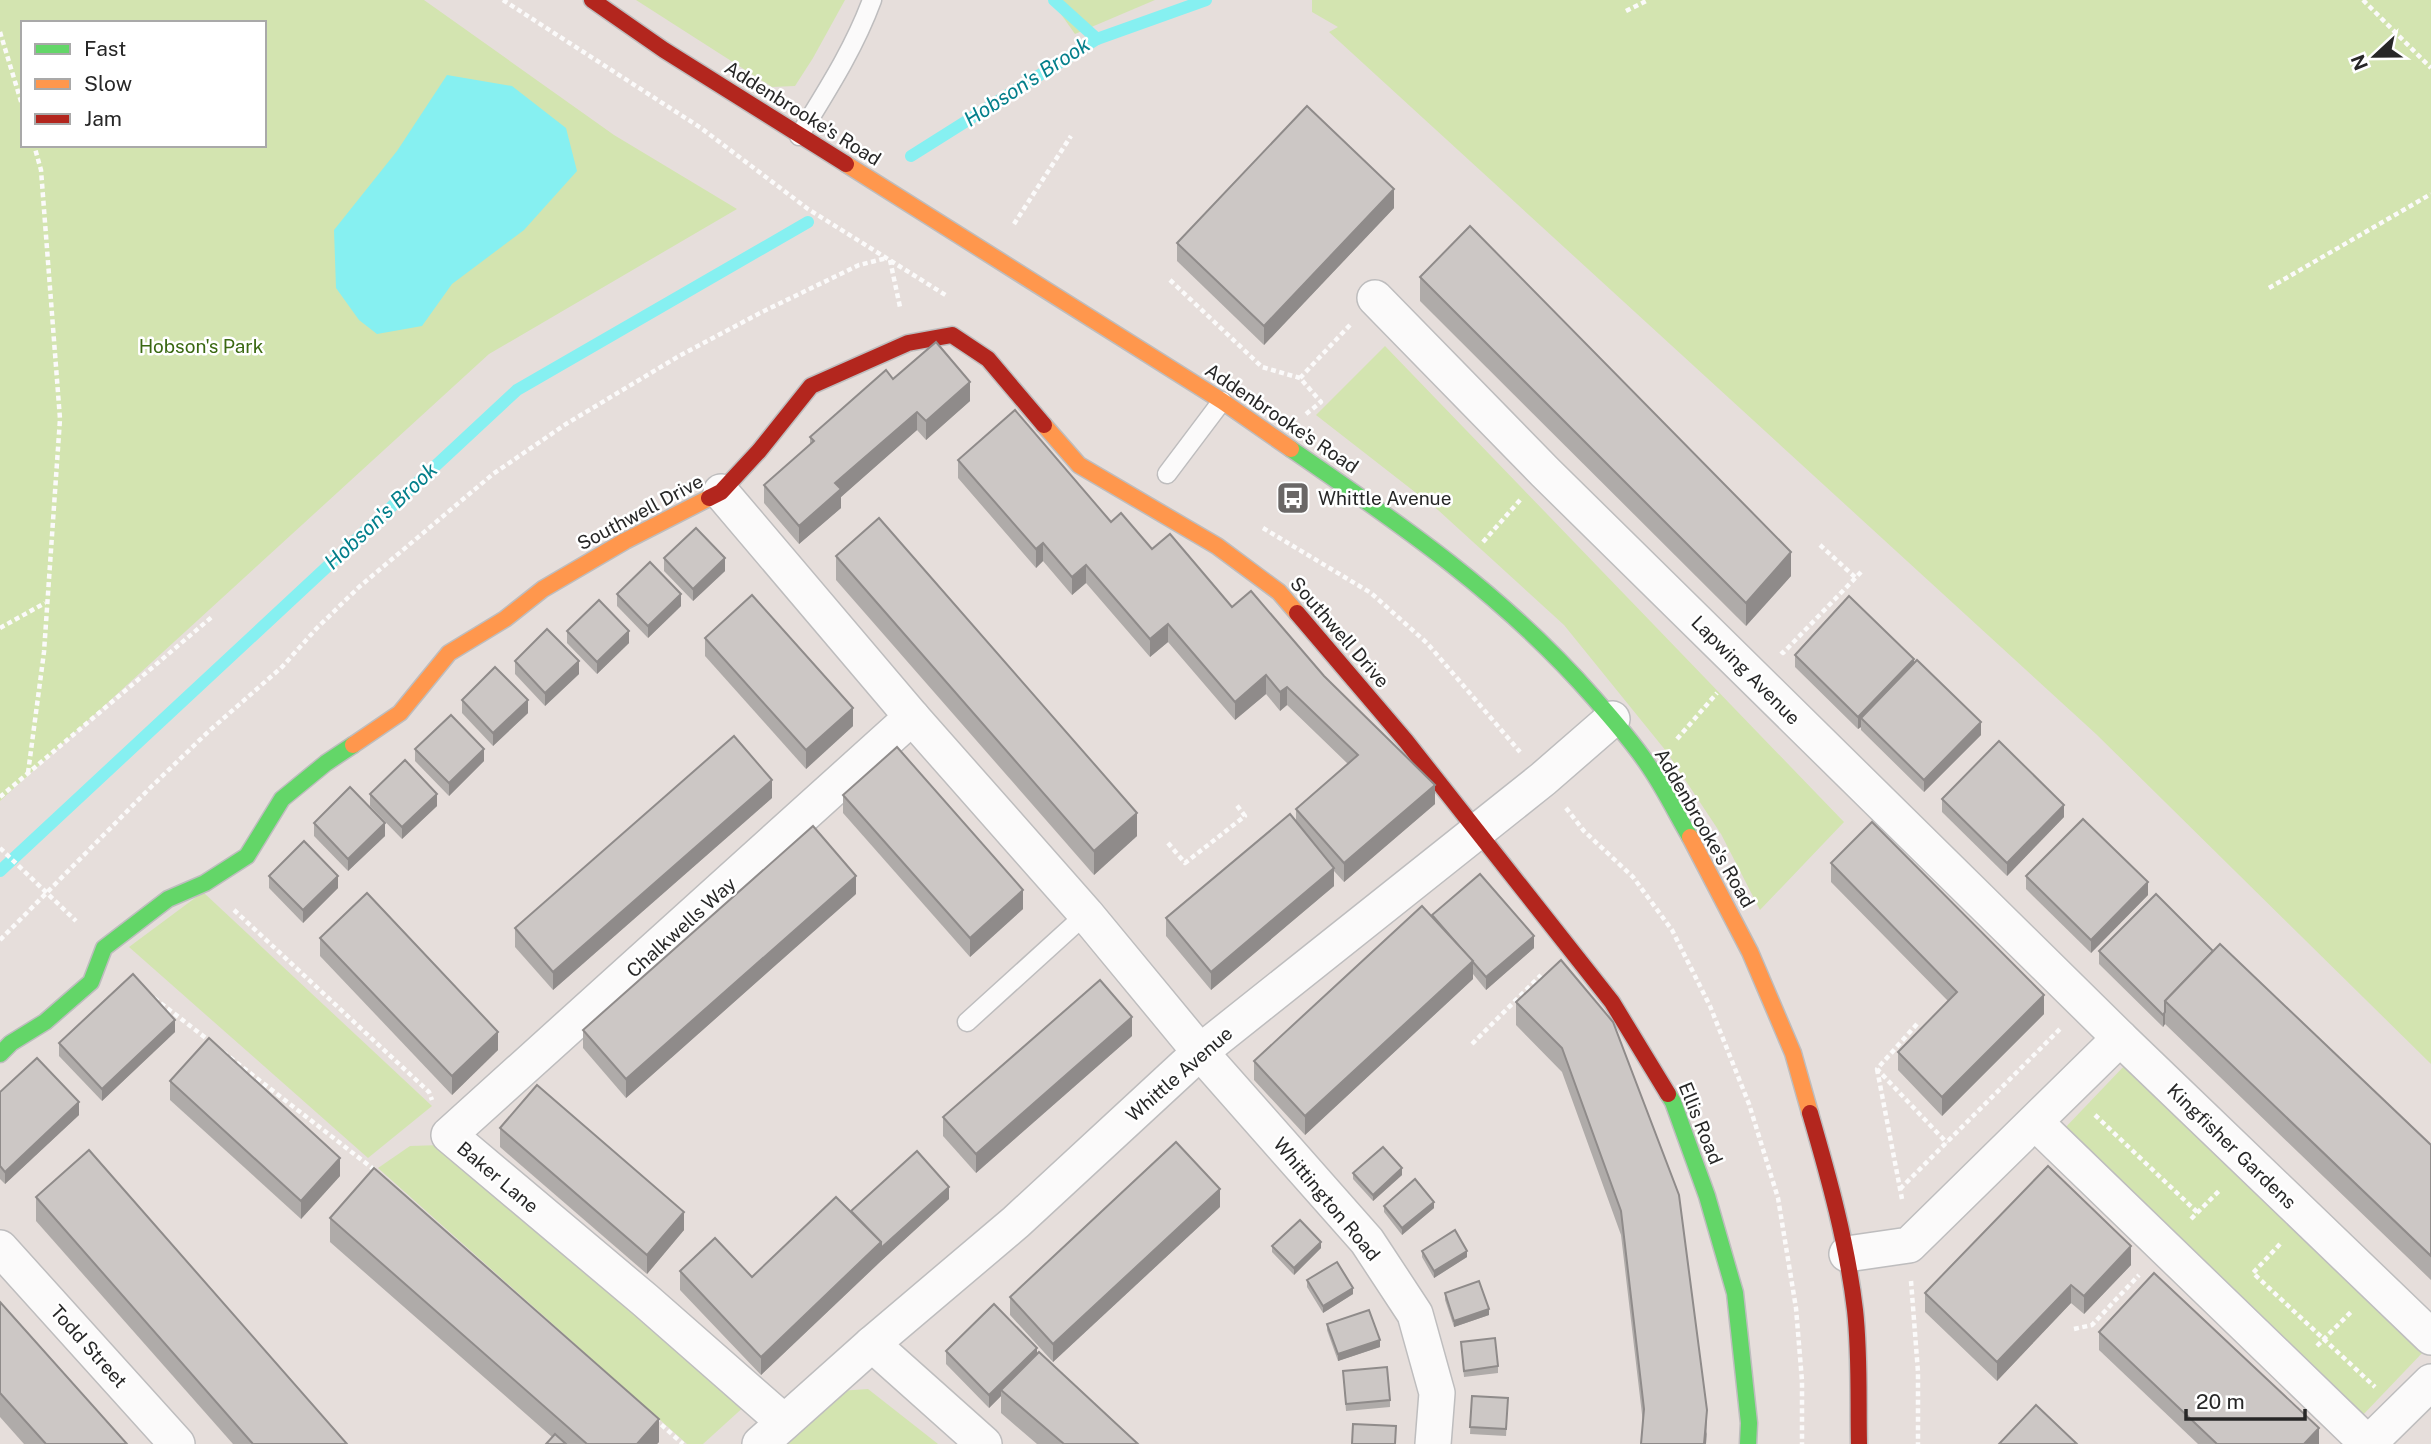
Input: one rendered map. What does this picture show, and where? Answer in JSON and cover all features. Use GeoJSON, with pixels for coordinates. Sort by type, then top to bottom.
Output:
{"type":"FeatureCollection","features":[{"type":"Feature","properties":{"kind":"street","name":"Addenbrooke's Road"},"geometry":{"type":"LineString","coordinates":[[592,0],[664,50],[799,136],[1222,401],[1405,527],[1498,601],[1563,663],[1650,768],[1700,855],[1744,940],[1793,1053],[1826,1166],[1847,1254],[1855,1314],[1859,1444]]}},
{"type":"Feature","properties":{"kind":"street","name":"Lapwing Avenue"},"geometry":{"type":"LineString","coordinates":[[1375,298],[1545,472],[2120,1038]]}},
{"type":"Feature","properties":{"kind":"street","name":"Southwell Drive"},"geometry":{"type":"LineString","coordinates":[[0,1054],[11,1043],[45,1022],[91,982],[102,952],[168,899],[205,883],[247,856],[282,799],[326,763],[400,713],[449,653],[505,619],[543,589],[625,541],[721,492],[759,451],[811,386],[908,343],[952,335],[988,359],[1079,465],[1217,546],[1279,592],[1406,741],[1476,832]]}},
{"type":"Feature","properties":{"kind":"street"},"geometry":{"type":"LineString","coordinates":[[721,492],[912,717],[1086,915],[1200,1052]]}},
{"type":"Feature","properties":{"kind":"street","name":"Chalkwells Way"},"geometry":{"type":"LineString","coordinates":[[449,1135],[912,717]]}},
{"type":"Feature","properties":{"kind":"street","name":"Whittle Avenue"},"geometry":{"type":"LineString","coordinates":[[772,1433],[1016,1222],[1200,1052],[1543,779],[1612,719]]}},
{"type":"Feature","properties":{"kind":"street","name":"Ellis Road"},"geometry":{"type":"LineString","coordinates":[[1476,832],[1619,1013],[1673,1102],[1707,1196],[1735,1293],[1749,1423],[1748,1444]]}},
{"type":"Feature","properties":{"kind":"street"},"geometry":{"type":"LineString","coordinates":[[1847,1254],[1909,1245],[2120,1038]]}},
{"type":"Feature","properties":{"kind":"street","name":"Kingfisher Gardens"},"geometry":{"type":"LineString","coordinates":[[2120,1038],[2431,1337]]}},
{"type":"Feature","properties":{"kind":"street","name":"Whittington Road"},"geometry":{"type":"LineString","coordinates":[[1200,1052],[1367,1241],[1415,1314],[1437,1393],[1433,1444]]}},
{"type":"Feature","properties":{"kind":"street"},"geometry":{"type":"LineString","coordinates":[[2036,1123],[2368,1444],[2431,1382]]}},
{"type":"Feature","properties":{"kind":"street","name":"Baker Lane"},"geometry":{"type":"LineString","coordinates":[[449,1135],[645,1300],[772,1433]]}},
{"type":"Feature","properties":{"kind":"street","name":"Todd Street"},"geometry":{"type":"LineString","coordinates":[[0,1248],[177,1444]]}},
{"type":"Feature","properties":{"kind":"street"},"geometry":{"type":"LineString","coordinates":[[872,1344],[984,1444]]}},
{"type":"Feature","properties":{"kind":"lane"},"geometry":{"type":"LineString","coordinates":[[799,136],[838,72],[872,0]]}},
{"type":"Feature","properties":{"kind":"lane"},"geometry":{"type":"LineString","coordinates":[[1167,474],[1222,401]]}},
{"type":"Feature","properties":{"kind":"lane"},"geometry":{"type":"LineString","coordinates":[[967,1022],[1086,915]]}},
{"type":"Feature","properties":{"kind":"path"},"geometry":{"type":"LineString","coordinates":[[1626,10],[1648,0]]}},
{"type":"Feature","properties":{"kind":"path"},"geometry":{"type":"LineString","coordinates":[[2362,0],[2431,68]]}},
{"type":"Feature","properties":{"kind":"path"},"geometry":{"type":"LineString","coordinates":[[0,32],[21,101]]}},
{"type":"Feature","properties":{"kind":"path"},"geometry":{"type":"LineString","coordinates":[[993,258],[1071,136]]}},
{"type":"Feature","properties":{"kind":"path"},"geometry":{"type":"LineString","coordinates":[[28,773],[44,652],[60,419],[41,170],[35,147]]}},
{"type":"Feature","properties":{"kind":"path"},"geometry":{"type":"LineString","coordinates":[[2269,288],[2431,194]]}},
{"type":"Feature","properties":{"kind":"path"},"geometry":{"type":"LineString","coordinates":[[0,940],[200,740],[282,667],[359,587],[493,474],[566,424],[679,356],[859,265],[887,258]]}},
{"type":"Feature","properties":{"kind":"path"},"geometry":{"type":"LineString","coordinates":[[1170,280],[1262,367],[1300,379],[1321,402],[1276,439]]}},
{"type":"Feature","properties":{"kind":"path"},"geometry":{"type":"LineString","coordinates":[[1300,379],[1375,298]]}},
{"type":"Feature","properties":{"kind":"path"},"geometry":{"type":"LineString","coordinates":[[1459,570],[1545,472]]}},
{"type":"Feature","properties":{"kind":"path"},"geometry":{"type":"LineString","coordinates":[[1821,545],[1856,578]]}},
{"type":"Feature","properties":{"kind":"path"},"geometry":{"type":"LineString","coordinates":[[1650,768],[1767,639],[1783,653],[1861,572]]}},
{"type":"Feature","properties":{"kind":"path"},"geometry":{"type":"LineString","coordinates":[[0,628],[46,603]]}},
{"type":"Feature","properties":{"kind":"path"},"geometry":{"type":"LineString","coordinates":[[0,797],[213,616]]}},
{"type":"Feature","properties":{"kind":"path"},"geometry":{"type":"LineString","coordinates":[[1168,843],[1185,863],[1245,816],[1235,803]]}},
{"type":"Feature","properties":{"kind":"path"},"geometry":{"type":"LineString","coordinates":[[0,848],[47,892],[102,952],[379,1174]]}},
{"type":"Feature","properties":{"kind":"path","name":"Baker Lane"},"geometry":{"type":"LineString","coordinates":[[205,883],[429,1092],[449,1135]]}},
{"type":"Feature","properties":{"kind":"path"},"geometry":{"type":"LineString","coordinates":[[1472,1044],[1569,947]]}},
{"type":"Feature","properties":{"kind":"path"},"geometry":{"type":"LineString","coordinates":[[1900,1189],[2086,1004]]}},
{"type":"Feature","properties":{"kind":"path"},"geometry":{"type":"LineString","coordinates":[[1877,1069],[1917,1024]]}},
{"type":"Feature","properties":{"kind":"path"},"geometry":{"type":"LineString","coordinates":[[1877,1069],[1947,1143]]}},
{"type":"Feature","properties":{"kind":"path"},"geometry":{"type":"LineString","coordinates":[[1877,1069],[1909,1245],[1918,1372],[1918,1444]]}},
{"type":"Feature","properties":{"kind":"path"},"geometry":{"type":"LineString","coordinates":[[2068,1090],[2197,1212]]}},
{"type":"Feature","properties":{"kind":"path"},"geometry":{"type":"LineString","coordinates":[[2280,1244],[2253,1273],[2401,1412]]}},
{"type":"Feature","properties":{"kind":"path"},"geometry":{"type":"LineString","coordinates":[[2292,1371],[2352,1311]]}},
{"type":"Feature","properties":{"kind":"path"},"geometry":{"type":"LineString","coordinates":[[653,1417],[683,1444]]}},
{"type":"Feature","properties":{"kind":"green space","name":"Hobson's Park"},"geometry":{"type":"Polygon","coordinates":[[[0,0],[424,0],[614,135],[737,209],[489,354],[0,801],[0,0]]]}},
{"type":"Feature","properties":{"kind":"green space"},"geometry":{"type":"Polygon","coordinates":[[[636,0],[845,0],[795,86],[772,87],[636,0]]]}},
{"type":"Feature","properties":{"kind":"green space"},"geometry":{"type":"Polygon","coordinates":[[[1051,0],[1155,0],[1075,34],[1051,0]]]}},
{"type":"Feature","properties":{"kind":"green space"},"geometry":{"type":"Polygon","coordinates":[[[1312,0],[2431,0],[2431,1064],[2096,734],[1329,32],[1338,27],[1312,12],[1312,0]]]}},
{"type":"Feature","properties":{"kind":"green space"},"geometry":{"type":"Polygon","coordinates":[[[1385,346],[1844,822],[1760,910],[1721,834],[1666,751],[1564,625],[1438,510],[1316,415],[1385,346]]]}},
{"type":"Feature","properties":{"kind":"green space"},"geometry":{"type":"Polygon","coordinates":[[[203,892],[432,1106],[368,1158],[129,947],[203,892]]]}},
{"type":"Feature","properties":{"kind":"green space"},"geometry":{"type":"Polygon","coordinates":[[[2127,1063],[2425,1350],[2360,1418],[2062,1131],[2127,1063]]]}},
{"type":"Feature","properties":{"kind":"green space"},"geometry":{"type":"Polygon","coordinates":[[[441,1145],[747,1404],[703,1444],[687,1444],[378,1168],[410,1146],[441,1145]]]}},
{"type":"Feature","properties":{"kind":"green space"},"geometry":{"type":"Polygon","coordinates":[[[868,1389],[938,1444],[786,1444],[839,1391],[868,1389]]]}},
{"type":"Feature","properties":{"kind":"water"},"geometry":{"type":"Polygon","coordinates":[[[447,75],[512,86],[566,128],[577,171],[524,230],[452,284],[422,326],[377,334],[359,320],[336,288],[334,230],[397,151],[447,75]]]}},
{"type":"Feature","properties":{"kind":"building"},"geometry":{"type":"Polygon","coordinates":[[[1307,106],[1394,189],[1264,326],[1177,243],[1307,106]]]}},
{"type":"Feature","properties":{"kind":"building"},"geometry":{"type":"Polygon","coordinates":[[[1470,226],[1791,552],[1746,603],[1420,277],[1470,226]]]}},
{"type":"Feature","properties":{"kind":"building"},"geometry":{"type":"Polygon","coordinates":[[[936,342],[970,382],[926,421],[917,412],[835,483],[841,489],[799,526],[764,485],[814,441],[810,437],[886,370],[893,379],[936,342]]]}},
{"type":"Feature","properties":{"kind":"building"},"geometry":{"type":"Polygon","coordinates":[[[1015,410],[1111,522],[1121,513],[1152,549],[1170,534],[1232,607],[1251,591],[1324,676],[1435,785],[1344,863],[1296,809],[1358,755],[1287,687],[1280,692],[1266,675],[1235,702],[1168,624],[1150,639],[1086,565],[1072,577],[1043,543],[1036,549],[958,460],[1015,410]]]}},
{"type":"Feature","properties":{"kind":"building"},"geometry":{"type":"Polygon","coordinates":[[[879,518],[1137,813],[1094,851],[836,556],[879,518]]]}},
{"type":"Feature","properties":{"kind":"building"},"geometry":{"type":"Polygon","coordinates":[[[696,528],[725,558],[693,589],[664,558],[696,528]]]}},
{"type":"Feature","properties":{"kind":"building"},"geometry":{"type":"Polygon","coordinates":[[[650,562],[681,594],[648,626],[617,594],[650,562]]]}},
{"type":"Feature","properties":{"kind":"building"},"geometry":{"type":"Polygon","coordinates":[[[752,595],[853,708],[806,750],[705,638],[752,595]]]}},
{"type":"Feature","properties":{"kind":"building"},"geometry":{"type":"Polygon","coordinates":[[[1849,596],[1914,659],[1858,717],[1795,655],[1849,596]]]}},
{"type":"Feature","properties":{"kind":"building"},"geometry":{"type":"Polygon","coordinates":[[[599,600],[629,631],[597,662],[567,631],[599,600]]]}},
{"type":"Feature","properties":{"kind":"building"},"geometry":{"type":"Polygon","coordinates":[[[547,629],[579,661],[545,693],[515,661],[547,629]]]}},
{"type":"Feature","properties":{"kind":"building"},"geometry":{"type":"Polygon","coordinates":[[[1917,660],[1981,722],[1924,780],[1861,718],[1917,660]]]}},
{"type":"Feature","properties":{"kind":"building"},"geometry":{"type":"Polygon","coordinates":[[[495,667],[528,700],[493,733],[462,700],[495,667]]]}},
{"type":"Feature","properties":{"kind":"building"},"geometry":{"type":"Polygon","coordinates":[[[451,715],[484,749],[449,783],[415,749],[451,715]]]}},
{"type":"Feature","properties":{"kind":"building"},"geometry":{"type":"Polygon","coordinates":[[[734,736],[772,780],[553,972],[515,928],[734,736]]]}},
{"type":"Feature","properties":{"kind":"building"},"geometry":{"type":"Polygon","coordinates":[[[1999,741],[2064,805],[2007,863],[1942,799],[1999,741]]]}},
{"type":"Feature","properties":{"kind":"building"},"geometry":{"type":"Polygon","coordinates":[[[897,747],[1023,890],[970,938],[843,795],[897,747]]]}},
{"type":"Feature","properties":{"kind":"building"},"geometry":{"type":"Polygon","coordinates":[[[405,760],[437,794],[402,827],[370,794],[405,760]]]}},
{"type":"Feature","properties":{"kind":"building"},"geometry":{"type":"Polygon","coordinates":[[[350,787],[385,823],[348,859],[314,823],[350,787]]]}},
{"type":"Feature","properties":{"kind":"building"},"geometry":{"type":"Polygon","coordinates":[[[1290,814],[1334,868],[1211,972],[1166,918],[1290,814]]]}},
{"type":"Feature","properties":{"kind":"building"},"geometry":{"type":"Polygon","coordinates":[[[2083,819],[2148,882],[2091,940],[2026,876],[2083,819]]]}},
{"type":"Feature","properties":{"kind":"building"},"geometry":{"type":"Polygon","coordinates":[[[1872,822],[2044,995],[1942,1097],[1898,1052],[1957,992],[1831,863],[1872,822]]]}},
{"type":"Feature","properties":{"kind":"building"},"geometry":{"type":"Polygon","coordinates":[[[813,826],[856,876],[626,1079],[583,1030],[813,826]]]}},
{"type":"Feature","properties":{"kind":"building"},"geometry":{"type":"Polygon","coordinates":[[[304,841],[338,876],[303,910],[269,876],[304,841]]]}},
{"type":"Feature","properties":{"kind":"building"},"geometry":{"type":"Polygon","coordinates":[[[1480,874],[1534,936],[1486,977],[1432,915],[1480,874]]]}},
{"type":"Feature","properties":{"kind":"building"},"geometry":{"type":"Polygon","coordinates":[[[367,893],[498,1032],[452,1076],[320,938],[367,893]]]}},
{"type":"Feature","properties":{"kind":"building"},"geometry":{"type":"Polygon","coordinates":[[[2156,894],[2213,951],[2165,1001],[2163,1015],[2099,951],[2156,894]]]}},
{"type":"Feature","properties":{"kind":"building"},"geometry":{"type":"Polygon","coordinates":[[[1422,906],[1473,961],[1305,1116],[1254,1061],[1422,906]]]}},
{"type":"Feature","properties":{"kind":"building"},"geometry":{"type":"Polygon","coordinates":[[[2220,944],[2431,1145],[2431,1256],[2165,1001],[2220,944]]]}},
{"type":"Feature","properties":{"kind":"building"},"geometry":{"type":"Polygon","coordinates":[[[1561,960],[1613,1022],[1679,1195],[1707,1410],[1704,1444],[1641,1444],[1644,1409],[1621,1211],[1562,1048],[1516,1002],[1561,960]]]}},
{"type":"Feature","properties":{"kind":"building"},"geometry":{"type":"Polygon","coordinates":[[[133,974],[175,1020],[102,1089],[59,1043],[133,974]]]}},
{"type":"Feature","properties":{"kind":"building"},"geometry":{"type":"Polygon","coordinates":[[[1100,980],[1132,1017],[976,1154],[943,1117],[1100,980]]]}},
{"type":"Feature","properties":{"kind":"building"},"geometry":{"type":"Polygon","coordinates":[[[209,1038],[340,1158],[301,1201],[170,1081],[209,1038]]]}},
{"type":"Feature","properties":{"kind":"building"},"geometry":{"type":"Polygon","coordinates":[[[37,1058],[79,1102],[5,1172],[0,1166],[0,1092],[37,1058]]]}},
{"type":"Feature","properties":{"kind":"building"},"geometry":{"type":"Polygon","coordinates":[[[537,1085],[684,1212],[647,1255],[500,1128],[537,1085]]]}},
{"type":"Feature","properties":{"kind":"building"},"geometry":{"type":"Polygon","coordinates":[[[1176,1142],[1220,1189],[1053,1344],[1010,1297],[1176,1142]]]}},
{"type":"Feature","properties":{"kind":"building"},"geometry":{"type":"Polygon","coordinates":[[[1383,1147],[1402,1168],[1373,1195],[1353,1173],[1383,1147]]]}},
{"type":"Feature","properties":{"kind":"building"},"geometry":{"type":"Polygon","coordinates":[[[89,1150],[347,1444],[253,1444],[36,1197],[89,1150]]]}},
{"type":"Feature","properties":{"kind":"building"},"geometry":{"type":"Polygon","coordinates":[[[917,1151],[949,1187],[881,1248],[881,1242],[851,1211],[917,1151]]]}},
{"type":"Feature","properties":{"kind":"building"},"geometry":{"type":"Polygon","coordinates":[[[2048,1166],[2131,1246],[2084,1296],[2071,1285],[1997,1362],[1925,1293],[2048,1166]]]}},
{"type":"Feature","properties":{"kind":"building"},"geometry":{"type":"Polygon","coordinates":[[[374,1168],[659,1419],[637,1444],[587,1444],[330,1218],[374,1168]]]}},
{"type":"Feature","properties":{"kind":"building"},"geometry":{"type":"Polygon","coordinates":[[[1415,1179],[1434,1202],[1402,1228],[1384,1206],[1415,1179]]]}},
{"type":"Feature","properties":{"kind":"building"},"geometry":{"type":"Polygon","coordinates":[[[836,1197],[881,1242],[761,1357],[680,1271],[715,1238],[752,1277],[836,1197]]]}},
{"type":"Feature","properties":{"kind":"building"},"geometry":{"type":"Polygon","coordinates":[[[1300,1220],[1321,1242],[1294,1268],[1272,1246],[1300,1220]]]}},
{"type":"Feature","properties":{"kind":"building"},"geometry":{"type":"Polygon","coordinates":[[[1455,1230],[1467,1251],[1434,1271],[1422,1251],[1455,1230]]]}},
{"type":"Feature","properties":{"kind":"building"},"geometry":{"type":"Polygon","coordinates":[[[1337,1262],[1353,1288],[1323,1306],[1307,1280],[1337,1262]]]}},
{"type":"Feature","properties":{"kind":"building"},"geometry":{"type":"Polygon","coordinates":[[[2154,1273],[2319,1428],[2304,1444],[2217,1444],[2099,1332],[2154,1273]]]}},
{"type":"Feature","properties":{"kind":"building"},"geometry":{"type":"Polygon","coordinates":[[[1479,1281],[1489,1309],[1454,1321],[1445,1293],[1479,1281]]]}},
{"type":"Feature","properties":{"kind":"building"},"geometry":{"type":"Polygon","coordinates":[[[0,1302],[127,1444],[46,1444],[0,1393],[0,1302]]]}},
{"type":"Feature","properties":{"kind":"building"},"geometry":{"type":"Polygon","coordinates":[[[994,1304],[1037,1348],[989,1395],[946,1351],[994,1304]]]}},
{"type":"Feature","properties":{"kind":"building"},"geometry":{"type":"Polygon","coordinates":[[[1369,1310],[1380,1340],[1338,1354],[1327,1324],[1369,1310]]]}},
{"type":"Feature","properties":{"kind":"building"},"geometry":{"type":"Polygon","coordinates":[[[1495,1338],[1498,1366],[1464,1371],[1461,1342],[1495,1338]]]}},
{"type":"Feature","properties":{"kind":"building"},"geometry":{"type":"Polygon","coordinates":[[[1039,1352],[1138,1444],[1064,1444],[1001,1390],[1039,1352]]]}},
{"type":"Feature","properties":{"kind":"building"},"geometry":{"type":"Polygon","coordinates":[[[1387,1367],[1390,1400],[1346,1404],[1343,1371],[1387,1367]]]}},
{"type":"Feature","properties":{"kind":"building"},"geometry":{"type":"Polygon","coordinates":[[[1472,1396],[1508,1398],[1506,1429],[1470,1427],[1472,1396]]]}},
{"type":"Feature","properties":{"kind":"building"},"geometry":{"type":"Polygon","coordinates":[[[2036,1405],[2077,1444],[1999,1444],[2036,1405]]]}},
{"type":"Feature","properties":{"kind":"building"},"geometry":{"type":"Polygon","coordinates":[[[1353,1424],[1396,1426],[1395,1444],[1352,1444],[1353,1424]]]}},
{"type":"Feature","properties":{"kind":"building"},"geometry":{"type":"Polygon","coordinates":[[[555,1434],[566,1444],[546,1444],[555,1434]]]}},
{"type":"Feature","properties":{"kind":"waterway","name":"Hobson's Brook"},"geometry":{"type":"LineString","coordinates":[[911,156],[1097,39],[1054,0]]}},
{"type":"Feature","properties":{"kind":"waterway"},"geometry":{"type":"LineString","coordinates":[[1097,39],[1206,0]]}},
{"type":"Feature","properties":{"kind":"waterway","name":"Hobson's Brook"},"geometry":{"type":"LineString","coordinates":[[0,871],[517,390],[808,222]]}},
{"type":"Feature","properties":{"kind":"traffic: fast"},"geometry":{"type":"LineString","coordinates":[[1291,449],[1451,564],[1488,594],[1560,661],[1644,759],[1690,837]]}},
{"type":"Feature","properties":{"kind":"traffic: fast"},"geometry":{"type":"LineString","coordinates":[[0,1054],[11,1043],[45,1022],[91,982],[104,948],[168,899],[205,883],[247,856],[282,799],[353,745]]}},
{"type":"Feature","properties":{"kind":"traffic: fast"},"geometry":{"type":"LineString","coordinates":[[1668,1094],[1707,1196],[1735,1293],[1749,1423],[1748,1444]]}},
{"type":"Feature","properties":{"kind":"traffic: slow"},"geometry":{"type":"LineString","coordinates":[[846,164],[1222,401],[1291,449]]}},
{"type":"Feature","properties":{"kind":"traffic: slow"},"geometry":{"type":"LineString","coordinates":[[1044,425],[1079,465],[1217,546],[1279,592],[1297,613]]}},
{"type":"Feature","properties":{"kind":"traffic: slow"},"geometry":{"type":"LineString","coordinates":[[353,745],[400,713],[449,653],[505,619],[543,589],[625,541],[709,498]]}},
{"type":"Feature","properties":{"kind":"traffic: slow"},"geometry":{"type":"LineString","coordinates":[[1690,837],[1750,952],[1793,1053],[1810,1113]]}},
{"type":"Feature","properties":{"kind":"traffic: jam"},"geometry":{"type":"LineString","coordinates":[[592,0],[664,50],[846,164]]}},
{"type":"Feature","properties":{"kind":"traffic: jam"},"geometry":{"type":"LineString","coordinates":[[709,498],[721,492],[759,451],[811,386],[908,343],[952,335],[988,359],[1044,425]]}},
{"type":"Feature","properties":{"kind":"traffic: jam"},"geometry":{"type":"LineString","coordinates":[[1297,613],[1406,741],[1612,1002],[1668,1094]]}},
{"type":"Feature","properties":{"kind":"traffic: jam"},"geometry":{"type":"LineString","coordinates":[[1810,1113],[1837,1211],[1852,1285],[1858,1343],[1859,1444]]}},
{"type":"Feature","properties":{"kind":"place","name":"Whittle Avenue"},"geometry":{"type":"Point","coordinates":[1293,498]}}]}
